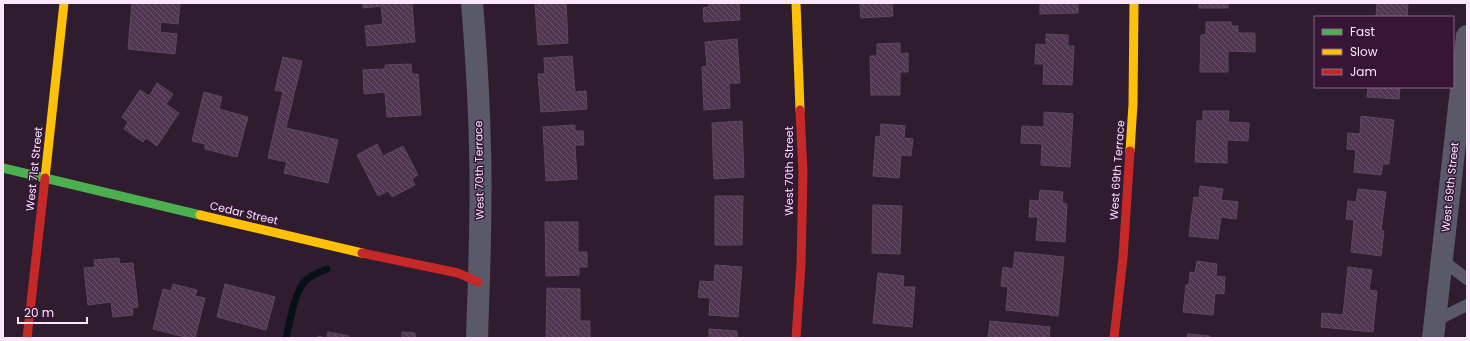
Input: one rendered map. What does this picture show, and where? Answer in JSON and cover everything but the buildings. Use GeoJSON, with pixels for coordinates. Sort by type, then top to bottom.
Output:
{"type":"FeatureCollection","features":[{"type":"Feature","properties":{"kind":"street","name":"West 71st Street"},"geometry":{"type":"LineString","coordinates":[[26,338],[64,3]]}},
{"type":"Feature","properties":{"kind":"street","name":"West 70th Terrace"},"geometry":{"type":"LineString","coordinates":[[472,3],[480,150],[480,244],[477,338]]}},
{"type":"Feature","properties":{"kind":"street","name":"West 70th Street"},"geometry":{"type":"LineString","coordinates":[[796,3],[803,173],[801,265],[796,338]]}},
{"type":"Feature","properties":{"kind":"street","name":"West 69th Terrace"},"geometry":{"type":"LineString","coordinates":[[1114,338],[1123,258],[1133,104],[1134,3]]}},
{"type":"Feature","properties":{"kind":"street","name":"West 69th Street"},"geometry":{"type":"LineString","coordinates":[[1434,329],[1467,36]]}},
{"type":"Feature","properties":{"kind":"street","name":"Cedar Street"},"geometry":{"type":"LineString","coordinates":[[3,168],[458,274],[478,282]]}},
{"type":"Feature","properties":{"kind":"lane"},"geometry":{"type":"LineString","coordinates":[[1442,260],[1467,279]]}},
{"type":"Feature","properties":{"kind":"lane"},"geometry":{"type":"LineString","coordinates":[[1434,329],[1467,305]]}},
{"type":"Feature","properties":{"kind":"waterway"},"geometry":{"type":"LineString","coordinates":[[286,338],[293,308],[301,286],[310,277],[327,269]]}},
{"type":"Feature","properties":{"kind":"traffic: fast"},"geometry":{"type":"LineString","coordinates":[[3,168],[200,215]]}},
{"type":"Feature","properties":{"kind":"traffic: slow"},"geometry":{"type":"LineString","coordinates":[[45,178],[64,3]]}},
{"type":"Feature","properties":{"kind":"traffic: slow"},"geometry":{"type":"LineString","coordinates":[[796,3],[800,110]]}},
{"type":"Feature","properties":{"kind":"traffic: slow"},"geometry":{"type":"LineString","coordinates":[[1130,151],[1133,104],[1134,3]]}},
{"type":"Feature","properties":{"kind":"traffic: slow"},"geometry":{"type":"LineString","coordinates":[[200,215],[362,253]]}},
{"type":"Feature","properties":{"kind":"traffic: jam"},"geometry":{"type":"LineString","coordinates":[[796,338],[801,265],[803,173],[800,110]]}},
{"type":"Feature","properties":{"kind":"traffic: jam"},"geometry":{"type":"LineString","coordinates":[[1114,338],[1123,258],[1130,151]]}},
{"type":"Feature","properties":{"kind":"traffic: jam"},"geometry":{"type":"LineString","coordinates":[[27,338],[45,178]]}},
{"type":"Feature","properties":{"kind":"traffic: jam"},"geometry":{"type":"LineString","coordinates":[[362,253],[458,273],[478,282]]}}]}
